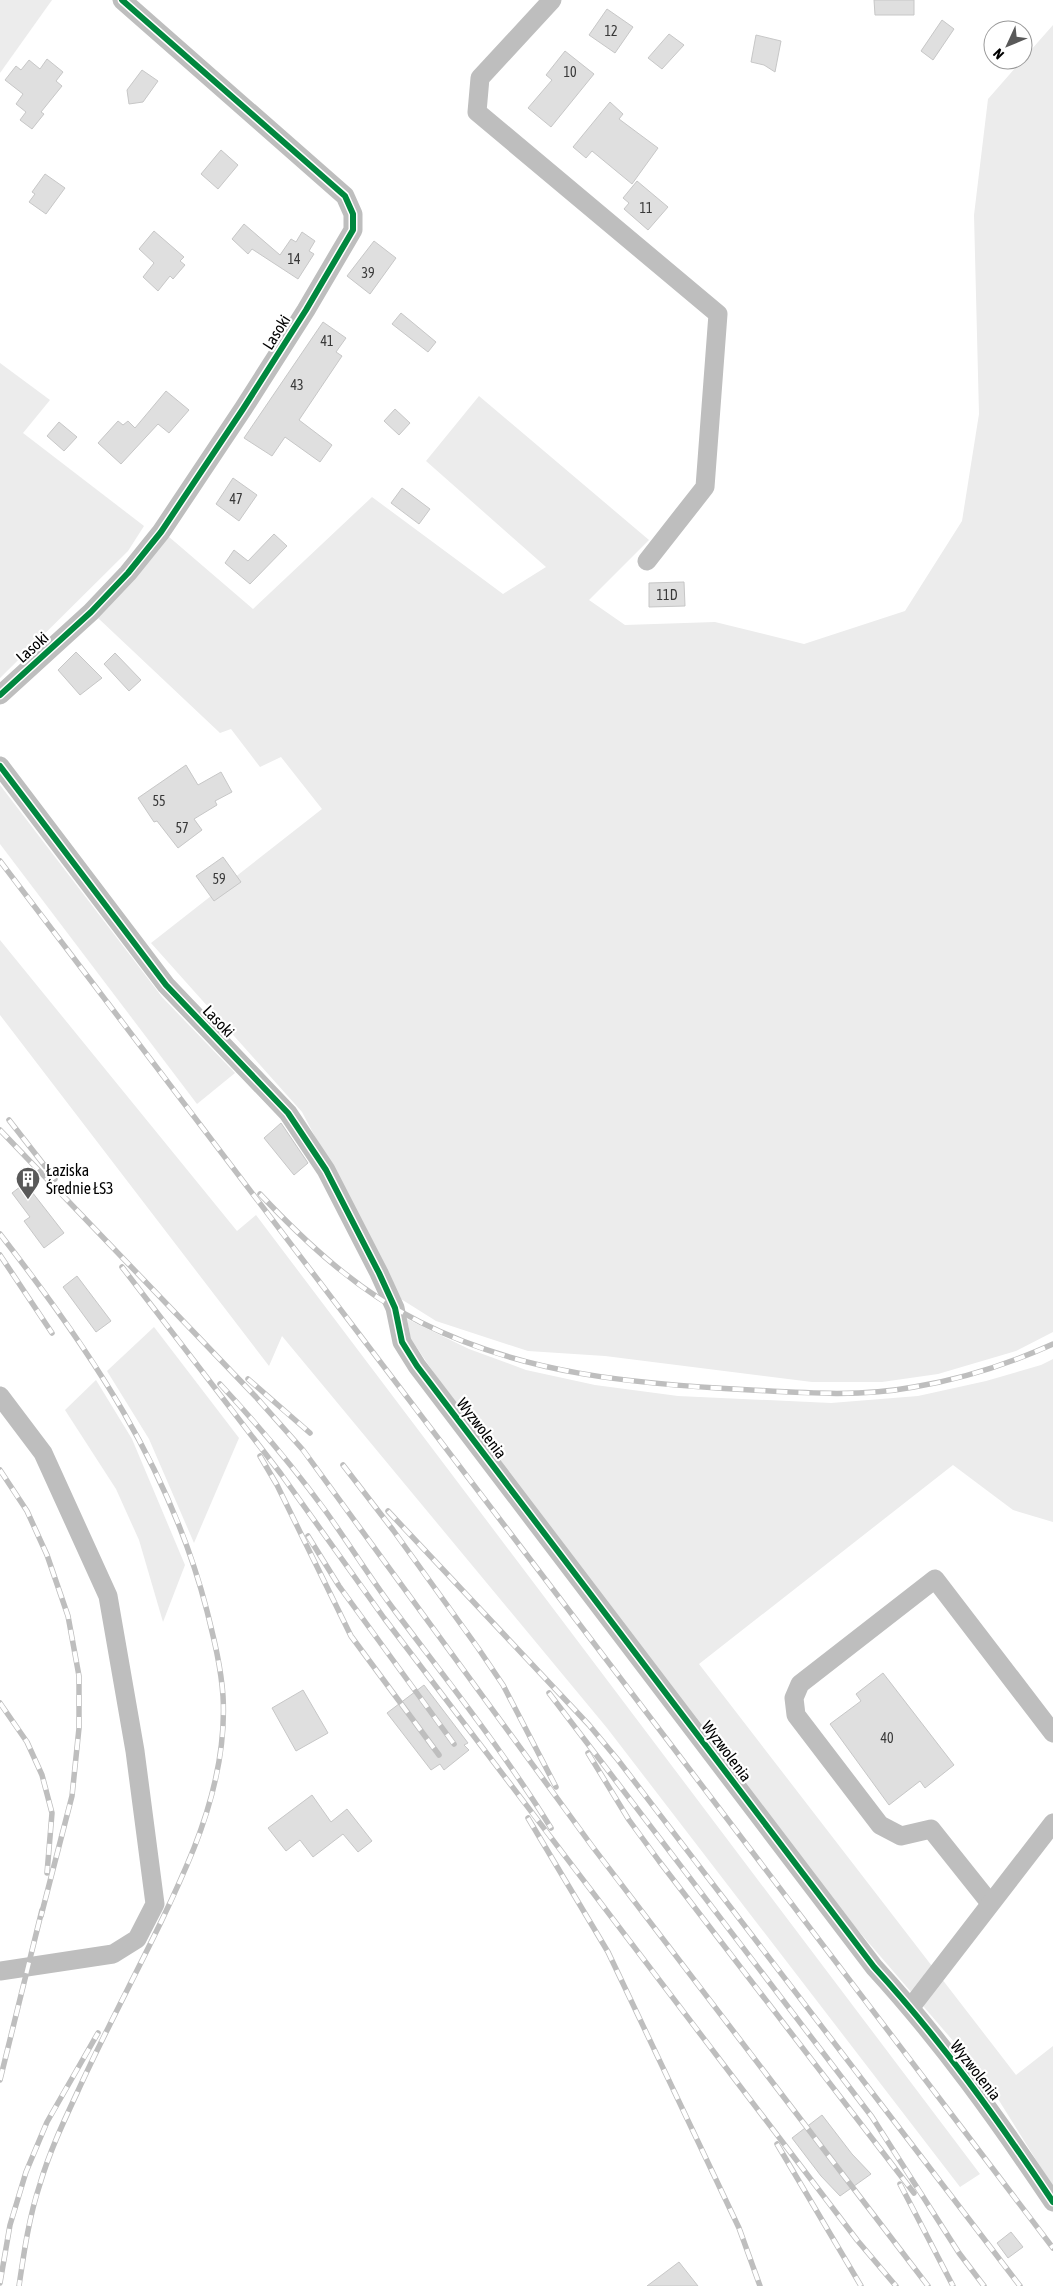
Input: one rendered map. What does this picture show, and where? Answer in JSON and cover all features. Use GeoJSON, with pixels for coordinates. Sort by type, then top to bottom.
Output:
{"type":"FeatureCollection","features":[{"type":"Feature","properties":{"kind":"street","name":"Lasoki"},"geometry":{"type":"LineString","coordinates":[[0,695],[91,612],[128,573],[161,532],[306,310],[353,230],[353,214],[346,196],[122,0]]}},
{"type":"Feature","properties":{"kind":"street"},"geometry":{"type":"LineString","coordinates":[[552,0],[480,78],[477,112],[718,314],[705,486],[647,561]]}},
{"type":"Feature","properties":{"kind":"street","name":"Lasoki"},"geometry":{"type":"LineString","coordinates":[[0,766],[166,985],[288,1113],[326,1170],[395,1308]]}},
{"type":"Feature","properties":{"kind":"street","name":"Wyzwolenia"},"geometry":{"type":"LineString","coordinates":[[395,1308],[402,1342],[417,1366],[868,1959],[911,2007],[994,2115],[1053,2202]]}},
{"type":"Feature","properties":{"kind":"street"},"geometry":{"type":"LineString","coordinates":[[0,1396],[43,1453],[108,1596],[135,1751],[155,1904],[137,1939],[113,1954],[0,1971]]}},
{"type":"Feature","properties":{"kind":"street"},"geometry":{"type":"LineString","coordinates":[[990,1903],[931,1829],[901,1836],[880,1825],[796,1715],[794,1698],[800,1684],[936,1579],[1053,1733]]}},
{"type":"Feature","properties":{"kind":"street"},"geometry":{"type":"LineString","coordinates":[[911,2007],[1053,1823]]}},
{"type":"Feature","properties":{"kind":"shaded area"},"geometry":{"type":"Polygon","coordinates":[[[0,0],[52,0],[0,73],[0,0]]]}},
{"type":"Feature","properties":{"kind":"shaded area"},"geometry":{"type":"Polygon","coordinates":[[[1053,25],[1053,1332],[1016,1351],[938,1374],[882,1382],[812,1382],[605,1356],[528,1351],[436,1321],[401,1299],[302,1112],[151,943],[322,809],[281,757],[260,767],[231,729],[220,733],[98,618],[168,536],[253,609],[372,497],[503,594],[546,567],[426,461],[479,396],[649,540],[589,600],[625,625],[715,622],[804,644],[905,611],[962,521],[979,414],[974,215],[988,99],[1013,70],[1033,70],[1033,48],[1053,25]]]}},
{"type":"Feature","properties":{"kind":"shaded area"},"geometry":{"type":"Polygon","coordinates":[[[0,363],[50,400],[23,433],[144,526],[128,551],[0,678],[0,363]]]}},
{"type":"Feature","properties":{"kind":"shaded area"},"geometry":{"type":"Polygon","coordinates":[[[0,785],[162,997],[235,1073],[197,1104],[0,844],[0,785]]]}},
{"type":"Feature","properties":{"kind":"shaded area"},"geometry":{"type":"Polygon","coordinates":[[[0,940],[237,1231],[256,1215],[980,2174],[960,2187],[607,1728],[282,1336],[269,1366],[0,1015],[0,940]]]}},
{"type":"Feature","properties":{"kind":"shaded area"},"geometry":{"type":"Polygon","coordinates":[[[407,1319],[469,1349],[526,1370],[595,1385],[678,1396],[831,1403],[918,1396],[986,1381],[1041,1365],[1053,1359],[1053,1522],[1013,1510],[953,1465],[699,1664],[1016,2075],[1053,2046],[1053,2187],[985,2078],[850,1921],[455,1404],[411,1339],[407,1319]]]}},
{"type":"Feature","properties":{"kind":"shaded area"},"geometry":{"type":"Polygon","coordinates":[[[154,1327],[239,1438],[194,1543],[149,1439],[107,1371],[154,1327]]]}},
{"type":"Feature","properties":{"kind":"shaded area"},"geometry":{"type":"Polygon","coordinates":[[[96,1380],[132,1439],[185,1565],[163,1622],[139,1540],[116,1489],[65,1410],[96,1380]]]}},
{"type":"Feature","properties":{"kind":"building"},"geometry":{"type":"Polygon","coordinates":[[[874,0],[914,0],[914,15],[875,15],[874,0]]]}},
{"type":"Feature","properties":{"kind":"building"},"geometry":{"type":"Polygon","coordinates":[[[607,9],[633,27],[615,53],[589,35],[607,9]]]}},
{"type":"Feature","properties":{"kind":"building"},"geometry":{"type":"Polygon","coordinates":[[[942,20],[954,29],[933,60],[921,51],[942,20]]]}},
{"type":"Feature","properties":{"kind":"building"},"geometry":{"type":"Polygon","coordinates":[[[669,34],[684,45],[662,69],[648,58],[669,34]]]}},
{"type":"Feature","properties":{"kind":"building"},"geometry":{"type":"Polygon","coordinates":[[[756,35],[781,41],[775,72],[764,65],[751,62],[756,35]]]}},
{"type":"Feature","properties":{"kind":"building"},"geometry":{"type":"Polygon","coordinates":[[[565,51],[594,74],[551,127],[528,108],[552,80],[546,75],[565,51]]]}},
{"type":"Feature","properties":{"kind":"building"},"geometry":{"type":"Polygon","coordinates":[[[47,59],[63,72],[56,81],[62,86],[41,112],[44,114],[32,129],[20,120],[26,112],[16,104],[23,94],[5,80],[16,66],[21,70],[29,60],[40,69],[47,59]]]}},
{"type":"Feature","properties":{"kind":"building"},"geometry":{"type":"Polygon","coordinates":[[[142,70],[158,81],[143,102],[129,104],[127,90],[142,70]]]}},
{"type":"Feature","properties":{"kind":"building"},"geometry":{"type":"Polygon","coordinates":[[[610,102],[623,114],[619,119],[658,148],[632,184],[592,151],[586,158],[573,147],[610,102]]]}},
{"type":"Feature","properties":{"kind":"building"},"geometry":{"type":"Polygon","coordinates":[[[221,150],[238,165],[218,189],[201,174],[221,150]]]}},
{"type":"Feature","properties":{"kind":"building"},"geometry":{"type":"Polygon","coordinates":[[[45,174],[65,188],[46,214],[29,202],[35,194],[32,192],[45,174]]]}},
{"type":"Feature","properties":{"kind":"building"},"geometry":{"type":"Polygon","coordinates":[[[637,181],[668,207],[648,230],[624,209],[629,203],[623,198],[637,181]]]}},
{"type":"Feature","properties":{"kind":"building"},"geometry":{"type":"Polygon","coordinates":[[[244,224],[280,255],[291,239],[296,242],[302,232],[315,241],[309,251],[314,254],[298,279],[252,249],[248,254],[232,239],[244,224]]]}},
{"type":"Feature","properties":{"kind":"building"},"geometry":{"type":"Polygon","coordinates":[[[154,231],[184,257],[180,261],[185,265],[173,279],[170,276],[158,291],[143,277],[154,263],[139,249],[154,231]]]}},
{"type":"Feature","properties":{"kind":"building"},"geometry":{"type":"Polygon","coordinates":[[[374,241],[396,258],[370,294],[347,276],[374,241]]]}},
{"type":"Feature","properties":{"kind":"building"},"geometry":{"type":"Polygon","coordinates":[[[401,313],[436,342],[428,352],[392,324],[401,313]]]}},
{"type":"Feature","properties":{"kind":"building"},"geometry":{"type":"Polygon","coordinates":[[[323,322],[346,338],[336,352],[342,356],[299,420],[332,445],[320,462],[285,437],[272,456],[244,438],[323,322]]]}},
{"type":"Feature","properties":{"kind":"building"},"geometry":{"type":"Polygon","coordinates":[[[166,391],[189,410],[169,433],[158,424],[121,464],[98,443],[118,421],[123,425],[128,421],[135,428],[166,391]]]}},
{"type":"Feature","properties":{"kind":"building"},"geometry":{"type":"Polygon","coordinates":[[[395,409],[410,423],[399,435],[384,421],[395,409]]]}},
{"type":"Feature","properties":{"kind":"building"},"geometry":{"type":"Polygon","coordinates":[[[59,422],[77,437],[64,451],[47,436],[59,422]]]}},
{"type":"Feature","properties":{"kind":"building"},"geometry":{"type":"Polygon","coordinates":[[[233,478],[257,495],[239,521],[216,504],[233,478]]]}},
{"type":"Feature","properties":{"kind":"building"},"geometry":{"type":"Polygon","coordinates":[[[402,488],[430,509],[419,524],[391,503],[402,488]]]}},
{"type":"Feature","properties":{"kind":"building"},"geometry":{"type":"Polygon","coordinates":[[[274,534],[287,546],[250,584],[225,563],[234,550],[248,561],[274,534]]]}},
{"type":"Feature","properties":{"kind":"building"},"geometry":{"type":"Polygon","coordinates":[[[684,582],[685,606],[649,607],[649,583],[684,582]]]}},
{"type":"Feature","properties":{"kind":"building"},"geometry":{"type":"Polygon","coordinates":[[[76,652],[102,678],[80,695],[58,670],[76,652]]]}},
{"type":"Feature","properties":{"kind":"building"},"geometry":{"type":"Polygon","coordinates":[[[115,653],[141,680],[129,691],[104,664],[115,653]]]}},
{"type":"Feature","properties":{"kind":"building"},"geometry":{"type":"Polygon","coordinates":[[[186,765],[198,785],[221,772],[232,792],[215,801],[217,805],[194,819],[202,830],[178,848],[157,821],[154,822],[138,798],[186,765]]]}},
{"type":"Feature","properties":{"kind":"building"},"geometry":{"type":"Polygon","coordinates":[[[223,857],[241,882],[214,901],[196,876],[223,857]]]}},
{"type":"Feature","properties":{"kind":"building"},"geometry":{"type":"Polygon","coordinates":[[[281,1123],[308,1163],[294,1175],[264,1138],[281,1123]]]}},
{"type":"Feature","properties":{"kind":"building"},"geometry":{"type":"Polygon","coordinates":[[[25,1183],[64,1233],[44,1248],[24,1221],[30,1217],[12,1193],[25,1183]]]}},
{"type":"Feature","properties":{"kind":"building"},"geometry":{"type":"Polygon","coordinates":[[[77,1276],[111,1321],[96,1332],[63,1287],[77,1276]]]}},
{"type":"Feature","properties":{"kind":"building"},"geometry":{"type":"Polygon","coordinates":[[[883,1673],[954,1765],[925,1788],[920,1781],[889,1805],[830,1724],[861,1701],[856,1694],[883,1673]]]}},
{"type":"Feature","properties":{"kind":"building"},"geometry":{"type":"Polygon","coordinates":[[[424,1685],[468,1743],[464,1745],[469,1750],[444,1770],[440,1764],[431,1770],[387,1713],[424,1685]]]}},
{"type":"Feature","properties":{"kind":"building"},"geometry":{"type":"Polygon","coordinates":[[[303,1690],[328,1733],[296,1751],[272,1708],[303,1690]]]}},
{"type":"Feature","properties":{"kind":"building"},"geometry":{"type":"Polygon","coordinates":[[[312,1795],[331,1822],[347,1809],[372,1841],[358,1852],[343,1834],[313,1857],[300,1840],[286,1851],[268,1828],[312,1795]]]}},
{"type":"Feature","properties":{"kind":"building"},"geometry":{"type":"Polygon","coordinates":[[[822,2115],[852,2154],[871,2174],[840,2196],[821,2176],[792,2138],[822,2115]]]}},
{"type":"Feature","properties":{"kind":"building"},"geometry":{"type":"Polygon","coordinates":[[[1011,2232],[1023,2247],[1008,2258],[997,2243],[1011,2232]]]}},
{"type":"Feature","properties":{"kind":"building"},"geometry":{"type":"Polygon","coordinates":[[[679,2262],[698,2286],[647,2286],[679,2262]]]}},
{"type":"Feature","properties":{"kind":"railway"},"geometry":{"type":"LineString","coordinates":[[0,861],[1053,2248]]}},
{"type":"Feature","properties":{"kind":"railway"},"geometry":{"type":"LineString","coordinates":[[9,1120],[55,1179]]}},
{"type":"Feature","properties":{"kind":"railway"},"geometry":{"type":"LineString","coordinates":[[0,1130],[256,1397],[303,1450],[592,1846],[928,2286]]}},
{"type":"Feature","properties":{"kind":"railway"},"geometry":{"type":"LineString","coordinates":[[260,1194],[296,1231],[334,1265],[397,1310],[460,1340],[500,1354],[582,1374],[708,1388],[812,1393],[873,1392],[932,1384],[967,1375],[1019,1358],[1053,1344]]}},
{"type":"Feature","properties":{"kind":"railway"},"geometry":{"type":"LineString","coordinates":[[0,1234],[95,1366],[149,1459],[172,1508],[191,1558],[210,1622],[221,1674],[223,1696],[222,1735],[217,1774],[201,1830],[167,1910],[91,2062],[52,2149],[33,2209],[19,2286]]}},
{"type":"Feature","properties":{"kind":"railway"},"geometry":{"type":"LineString","coordinates":[[0,1255],[52,1333]]}},
{"type":"Feature","properties":{"kind":"railway"},"geometry":{"type":"LineString","coordinates":[[122,1267],[281,1474],[384,1618],[857,2240],[896,2286]]}},
{"type":"Feature","properties":{"kind":"railway"},"geometry":{"type":"LineString","coordinates":[[248,1379],[310,1433]]}},
{"type":"Feature","properties":{"kind":"railway"},"geometry":{"type":"LineString","coordinates":[[220,1384],[274,1445],[312,1493],[386,1598],[495,1745],[551,1828]]}},
{"type":"Feature","properties":{"kind":"railway"},"geometry":{"type":"LineString","coordinates":[[260,1456],[277,1485],[351,1636],[439,1755]]}},
{"type":"Feature","properties":{"kind":"railway"},"geometry":{"type":"LineString","coordinates":[[343,1465],[393,1530],[503,1685],[556,1787]]}},
{"type":"Feature","properties":{"kind":"railway"},"geometry":{"type":"LineString","coordinates":[[0,1470],[27,1511],[47,1555],[68,1616],[79,1676],[79,1728],[72,1796],[41,1916]]}},
{"type":"Feature","properties":{"kind":"railway"},"geometry":{"type":"LineString","coordinates":[[388,1511],[589,1725],[618,1760],[1020,2286]]}},
{"type":"Feature","properties":{"kind":"railway"},"geometry":{"type":"LineString","coordinates":[[308,1536],[339,1586],[454,1744]]}},
{"type":"Feature","properties":{"kind":"railway"},"geometry":{"type":"LineString","coordinates":[[549,1693],[872,2117],[959,2253],[984,2286]]}},
{"type":"Feature","properties":{"kind":"railway"},"geometry":{"type":"LineString","coordinates":[[0,1703],[27,1742],[42,1775],[52,1813],[47,1873]]}},
{"type":"Feature","properties":{"kind":"railway"},"geometry":{"type":"LineString","coordinates":[[588,1753],[629,1820],[659,1861],[914,2193]]}},
{"type":"Feature","properties":{"kind":"railway"},"geometry":{"type":"LineString","coordinates":[[528,1818],[608,1952],[739,2228],[760,2286]]}},
{"type":"Feature","properties":{"kind":"railway"},"geometry":{"type":"LineString","coordinates":[[0,2080],[42,1910]]}},
{"type":"Feature","properties":{"kind":"railway"},"geometry":{"type":"LineString","coordinates":[[0,2283],[10,2225],[26,2172],[47,2122],[98,2033]]}},
{"type":"Feature","properties":{"kind":"railway"},"geometry":{"type":"LineString","coordinates":[[777,2144],[861,2286]]}},
{"type":"Feature","properties":{"kind":"railway"},"geometry":{"type":"LineString","coordinates":[[900,2184],[953,2286]]}},
{"type":"Feature","properties":{"kind":"cycle path"},"geometry":{"type":"LineString","coordinates":[[0,695],[91,612],[128,573],[161,532],[306,310],[353,230],[353,214],[345,196],[122,0]]}},
{"type":"Feature","properties":{"kind":"cycle path"},"geometry":{"type":"LineString","coordinates":[[0,766],[166,985],[288,1113],[326,1170],[379,1273],[395,1308],[402,1342],[417,1366],[874,1967],[946,2052],[1053,2202]]}},
{"type":"Feature","properties":{"kind":"place","name":"Łaziska Średnie ŁS3"},"geometry":{"type":"Point","coordinates":[28,1200]}}]}
